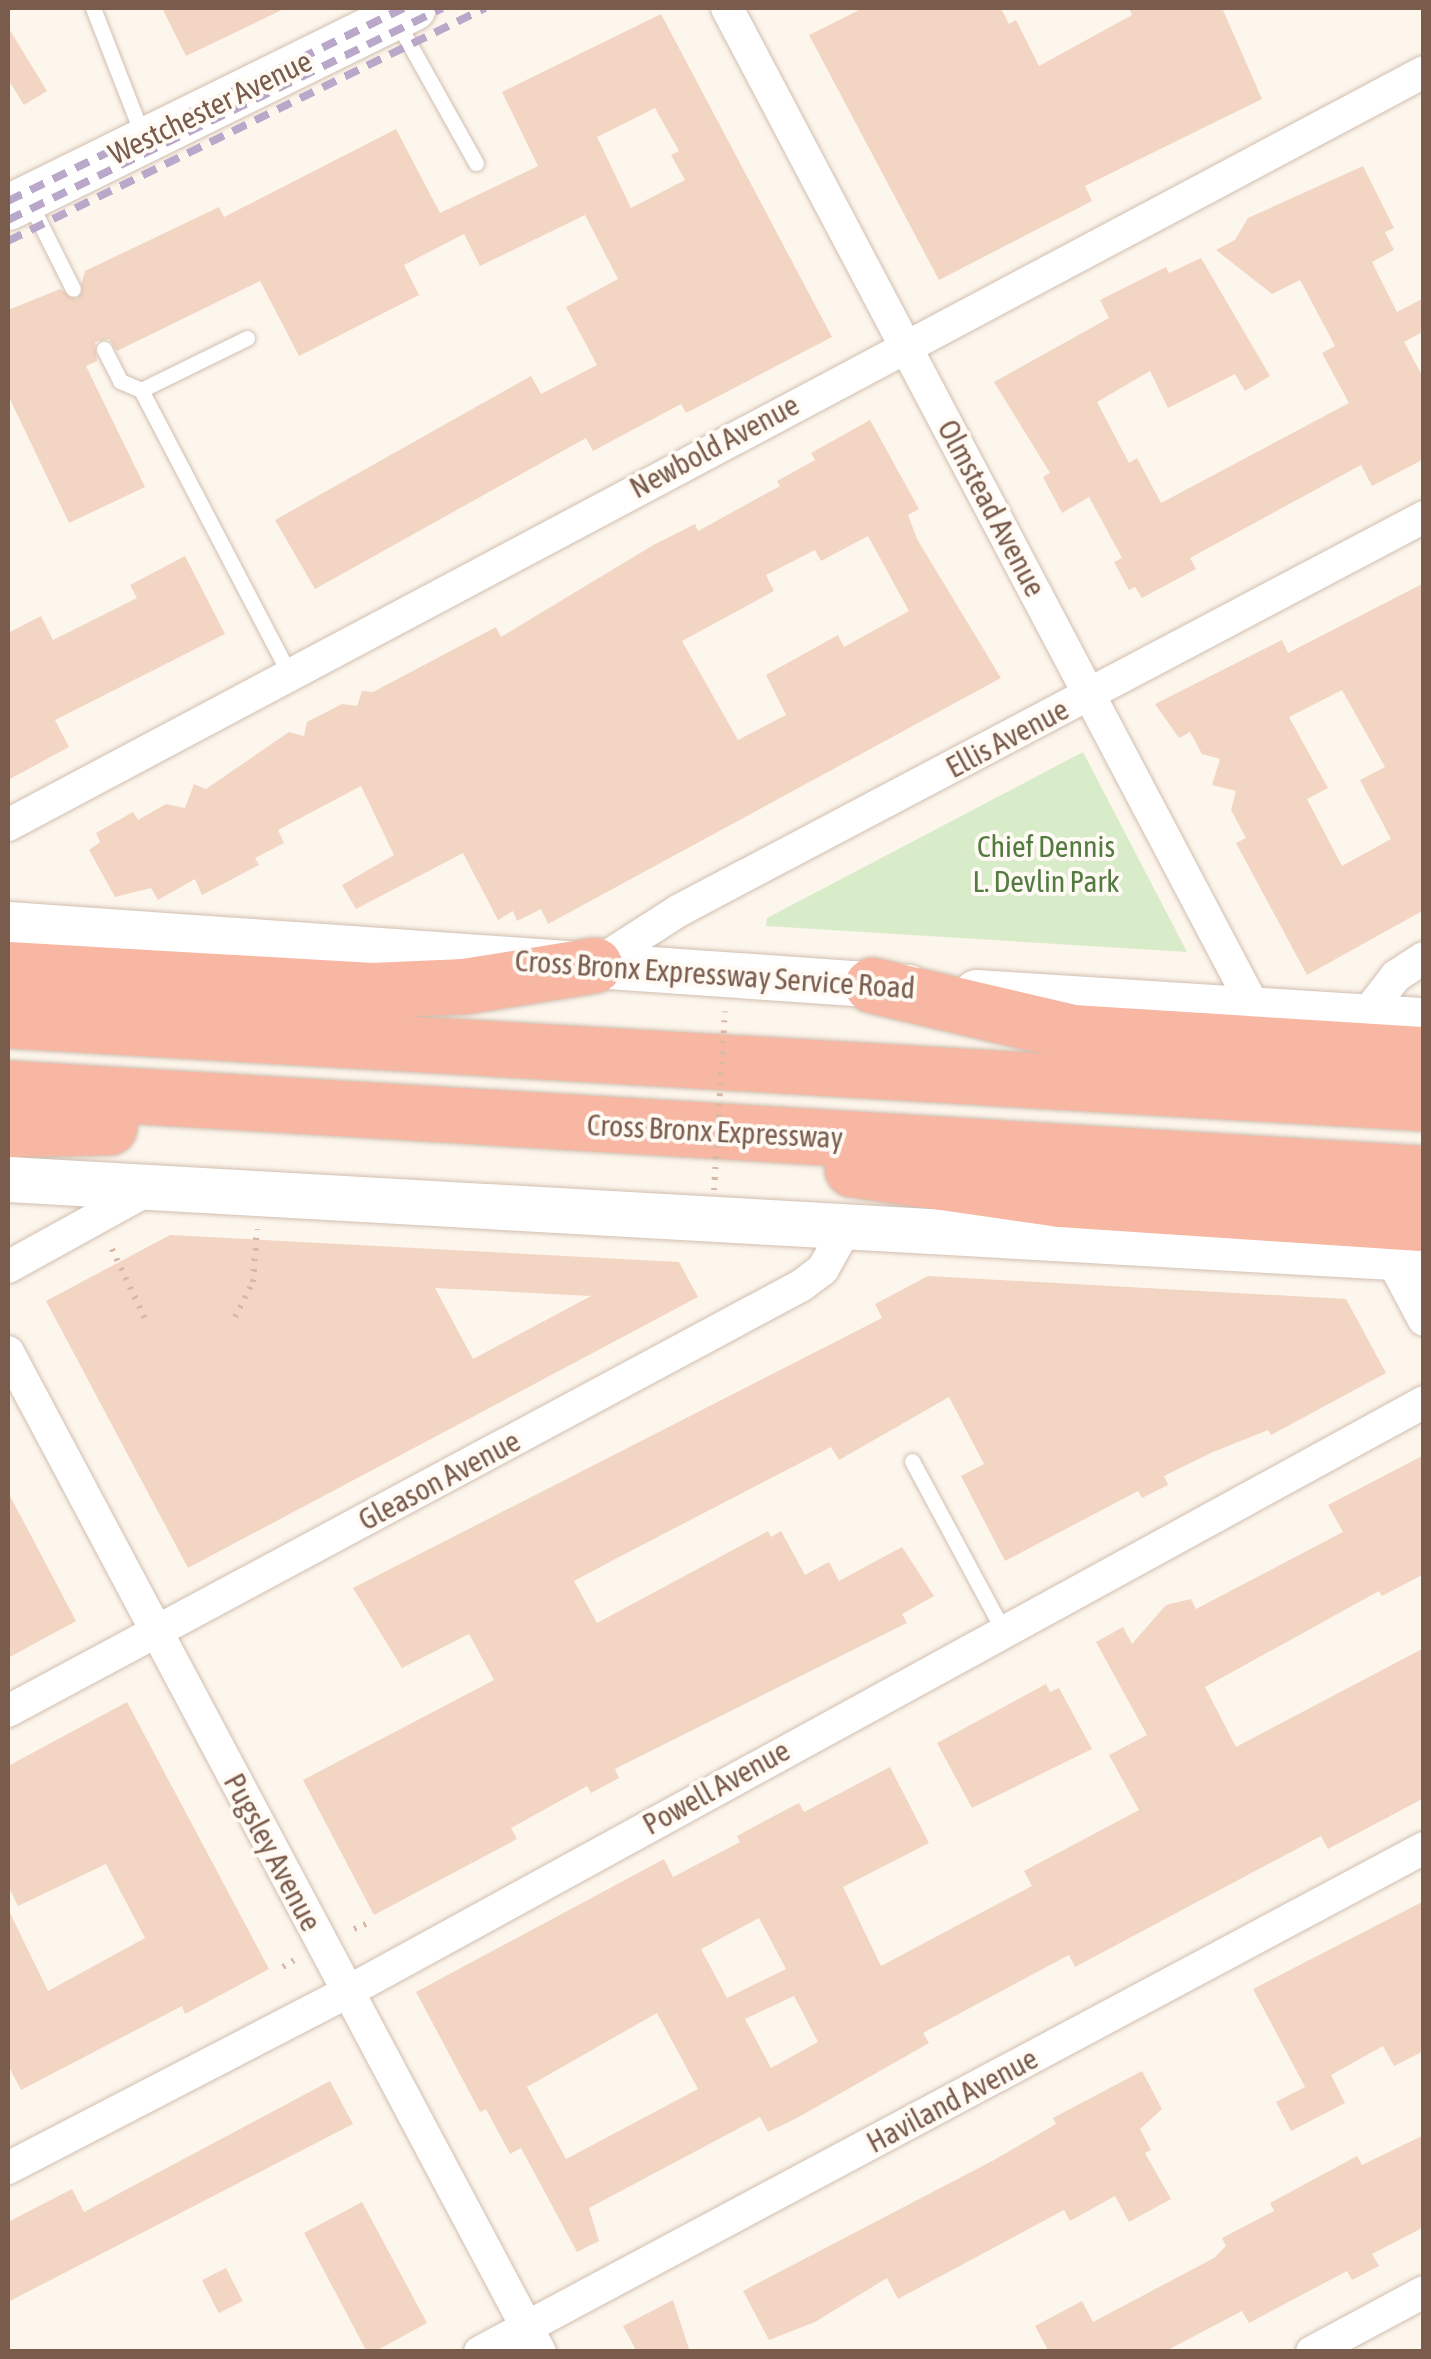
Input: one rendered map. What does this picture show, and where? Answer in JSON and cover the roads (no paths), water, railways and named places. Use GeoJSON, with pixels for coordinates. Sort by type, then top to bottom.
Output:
{"type":"FeatureCollection","features":[{"type":"Feature","properties":{"kind":"highway"},"geometry":{"type":"LineString","coordinates":[[8,969],[371,990],[464,986],[594,965]]}},
{"type":"Feature","properties":{"kind":"highway"},"geometry":{"type":"LineString","coordinates":[[872,985],[1072,1032],[1424,1054]]}},
{"type":"Feature","properties":{"kind":"highway"},"geometry":{"type":"LineString","coordinates":[[8,1020],[1424,1104]]}},
{"type":"Feature","properties":{"kind":"highway","name":"Cross Bronx Expressway"},"geometry":{"type":"LineString","coordinates":[[8,1088],[1424,1173]]}},
{"type":"Feature","properties":{"kind":"highway"},"geometry":{"type":"LineString","coordinates":[[8,1129],[405,1112]]}},
{"type":"Feature","properties":{"kind":"highway"},"geometry":{"type":"LineString","coordinates":[[638,1126],[991,1191],[1413,1247]]}},
{"type":"Feature","properties":{"kind":"main road","name":"Westchester Avenue"},"geometry":{"type":"LineString","coordinates":[[17,202],[403,12]]}},
{"type":"Feature","properties":{"kind":"main road","name":"Cross Bronx Expressway Service Road"},"geometry":{"type":"LineString","coordinates":[[8,924],[1424,1020]]}},
{"type":"Feature","properties":{"kind":"main road"},"geometry":{"type":"LineString","coordinates":[[8,1179],[848,1224],[1413,1247]]}},
{"type":"Feature","properties":{"kind":"street","name":"Olmstead Avenue"},"geometry":{"type":"LineString","coordinates":[[728,8],[1256,1009]]}},
{"type":"Feature","properties":{"kind":"street","name":"Newbold Avenue"},"geometry":{"type":"LineString","coordinates":[[8,824],[1424,72]]}},
{"type":"Feature","properties":{"kind":"street","name":"Ellis Avenue"},"geometry":{"type":"LineString","coordinates":[[594,965],[678,911],[1424,517]]}},
{"type":"Feature","properties":{"kind":"street"},"geometry":{"type":"LineString","coordinates":[[1366,1016],[1396,976],[1424,958]]}},
{"type":"Feature","properties":{"kind":"street"},"geometry":{"type":"LineString","coordinates":[[8,1267],[153,1187]]}},
{"type":"Feature","properties":{"kind":"street","name":"Gleason Avenue"},"geometry":{"type":"LineString","coordinates":[[8,1711],[802,1284],[823,1269],[848,1224]]}},
{"type":"Feature","properties":{"kind":"street"},"geometry":{"type":"LineString","coordinates":[[1413,1247],[1424,1320]]}},
{"type":"Feature","properties":{"kind":"street","name":"Pugsley Avenue"},"geometry":{"type":"LineString","coordinates":[[8,1352],[533,2339]]}},
{"type":"Feature","properties":{"kind":"street","name":"Powell Avenue"},"geometry":{"type":"LineString","coordinates":[[8,2168],[347,1992],[1002,1628],[1424,1402]]}},
{"type":"Feature","properties":{"kind":"street","name":"Haviland Avenue"},"geometry":{"type":"LineString","coordinates":[[480,2352],[533,2339],[1424,1848]]}},
{"type":"Feature","properties":{"kind":"street"},"geometry":{"type":"LineString","coordinates":[[1312,2352],[1424,2292]]}},
{"type":"Feature","properties":{"kind":"lane"},"geometry":{"type":"LineString","coordinates":[[93,8],[144,140]]}},
{"type":"Feature","properties":{"kind":"lane"},"geometry":{"type":"LineString","coordinates":[[403,12],[476,164]]}},
{"type":"Feature","properties":{"kind":"lane"},"geometry":{"type":"LineString","coordinates":[[17,202],[73,289]]}},
{"type":"Feature","properties":{"kind":"lane"},"geometry":{"type":"LineString","coordinates":[[141,390],[247,338]]}},
{"type":"Feature","properties":{"kind":"lane"},"geometry":{"type":"LineString","coordinates":[[104,350],[120,381],[141,390],[288,672]]}},
{"type":"Feature","properties":{"kind":"lane"},"geometry":{"type":"LineString","coordinates":[[912,1461],[1002,1628]]}},
{"type":"Feature","properties":{"kind":"railway"},"geometry":{"type":"LineString","coordinates":[[8,201],[403,8]]}},
{"type":"Feature","properties":{"kind":"railway"},"geometry":{"type":"LineString","coordinates":[[8,220],[442,8]]}},
{"type":"Feature","properties":{"kind":"railway"},"geometry":{"type":"LineString","coordinates":[[8,241],[485,8]]}},
{"type":"Feature","properties":{"kind":"park label","name":"Chief Dennis L. Devlin Park"},"geometry":{"type":"Point","coordinates":[1046,863]}}]}
